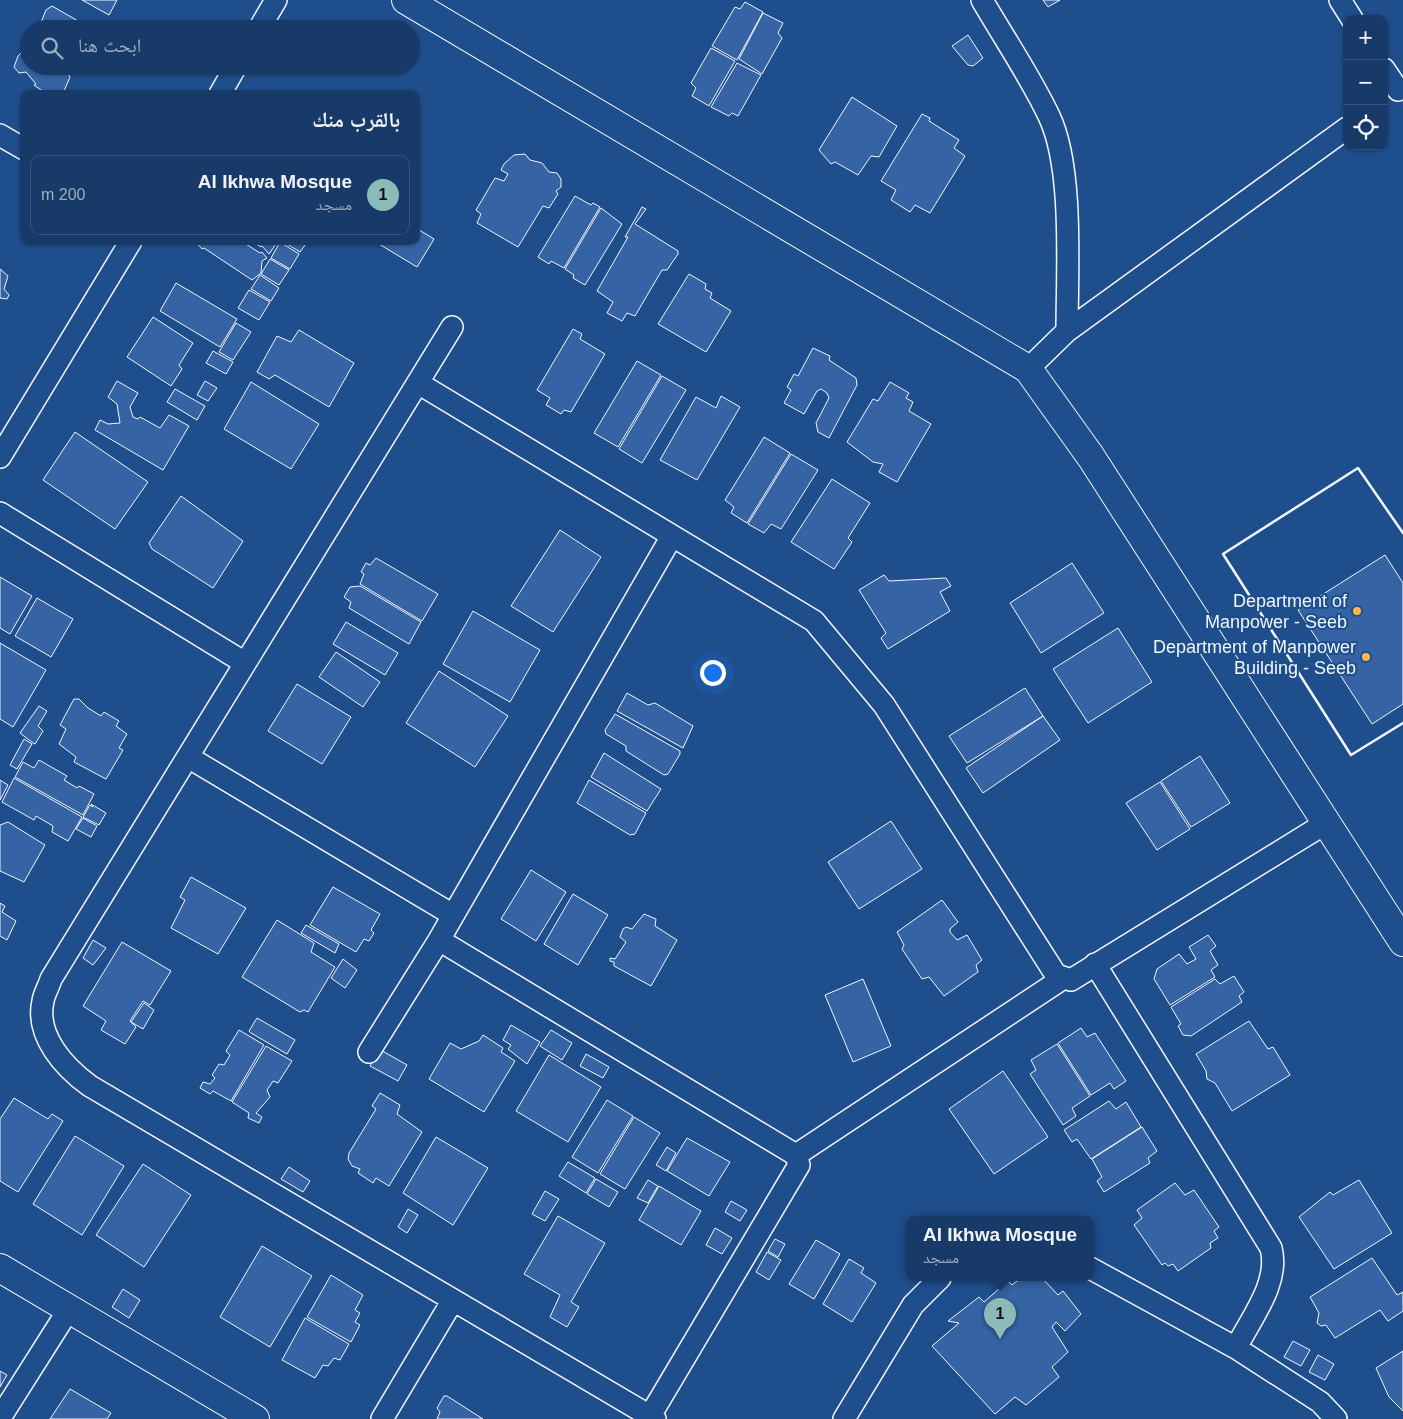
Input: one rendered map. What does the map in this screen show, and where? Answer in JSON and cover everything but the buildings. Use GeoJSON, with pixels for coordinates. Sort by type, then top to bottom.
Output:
{"type":"FeatureCollection","features":[{"type":"Feature","properties":{"kind":"street"},"geometry":{"type":"LineString","coordinates":[[264,20],[276,0]]}},
{"type":"Feature","properties":{"kind":"street"},"geometry":{"type":"LineString","coordinates":[[406,0],[1028,369],[1091,457],[1403,942]]}},
{"type":"Feature","properties":{"kind":"street"},"geometry":{"type":"LineString","coordinates":[[982,0],[1050,117],[1063,164],[1067,331]]}},
{"type":"Feature","properties":{"kind":"street"},"geometry":{"type":"LineString","coordinates":[[1340,0],[1349,15]]}},
{"type":"Feature","properties":{"kind":"street"},"geometry":{"type":"LineString","coordinates":[[222,90],[231,75]]}},
{"type":"Feature","properties":{"kind":"street"},"geometry":{"type":"LineString","coordinates":[[1388,78],[1395,93]]}},
{"type":"Feature","properties":{"kind":"street"},"geometry":{"type":"LineString","coordinates":[[1028,369],[1067,331],[1343,131]]}},
{"type":"Feature","properties":{"kind":"street"},"geometry":{"type":"LineString","coordinates":[[0,135],[20,147]]}},
{"type":"Feature","properties":{"kind":"street"},"geometry":{"type":"LineString","coordinates":[[0,458],[128,245]]}},
{"type":"Feature","properties":{"kind":"street"},"geometry":{"type":"LineString","coordinates":[[439,940],[796,1155],[799,1165],[652,1418],[90,1086],[71,1072],[56,1053],[42,1024],[42,1002],[51,979],[452,327]]}},
{"type":"Feature","properties":{"kind":"street"},"geometry":{"type":"LineString","coordinates":[[418,383],[814,621],[884,705],[1056,975],[1062,979],[1071,980],[1326,823]]}},
{"type":"Feature","properties":{"kind":"street"},"geometry":{"type":"LineString","coordinates":[[0,513],[245,663]]}},
{"type":"Feature","properties":{"kind":"street"},"geometry":{"type":"LineString","coordinates":[[369,1052],[439,940],[672,536]]}},
{"type":"Feature","properties":{"kind":"street"},"geometry":{"type":"LineString","coordinates":[[188,757],[453,915]]}},
{"type":"Feature","properties":{"kind":"street"},"geometry":{"type":"LineString","coordinates":[[1095,964],[1271,1248],[1274,1261],[1273,1277],[1236,1348]]}},
{"type":"Feature","properties":{"kind":"street"},"geometry":{"type":"LineString","coordinates":[[796,1155],[1062,979]]}},
{"type":"Feature","properties":{"kind":"street"},"geometry":{"type":"LineString","coordinates":[[0,1268],[255,1419]]}},
{"type":"Feature","properties":{"kind":"street"},"geometry":{"type":"LineString","coordinates":[[1094,1270],[1236,1348],[1320,1402],[1336,1419]]}},
{"type":"Feature","properties":{"kind":"street"},"geometry":{"type":"LineString","coordinates":[[844,1419],[913,1305],[937,1281]]}},
{"type":"Feature","properties":{"kind":"street"},"geometry":{"type":"LineString","coordinates":[[382,1419],[453,1300]]}},
{"type":"Feature","properties":{"kind":"street"},"geometry":{"type":"LineString","coordinates":[[0,1418],[69,1309]]}},
{"type":"Feature","properties":{"kind":"wall"},"geometry":{"type":"LineString","coordinates":[[1403,533],[1358,468],[1223,554],[1351,755],[1403,723]]}},
{"type":"Feature","properties":{"kind":"place","name":"Department of Manpower - Seeb"},"geometry":{"type":"Point","coordinates":[1357,611]}},
{"type":"Feature","properties":{"kind":"place","name":"Department of Manpower Building - Seeb"},"geometry":{"type":"Point","coordinates":[1366,657]}},
{"type":"Feature","properties":{"kind":"place","name":"Al Ikhwa Mosque"},"geometry":{"type":"Point","coordinates":[1000,1339]}}]}
